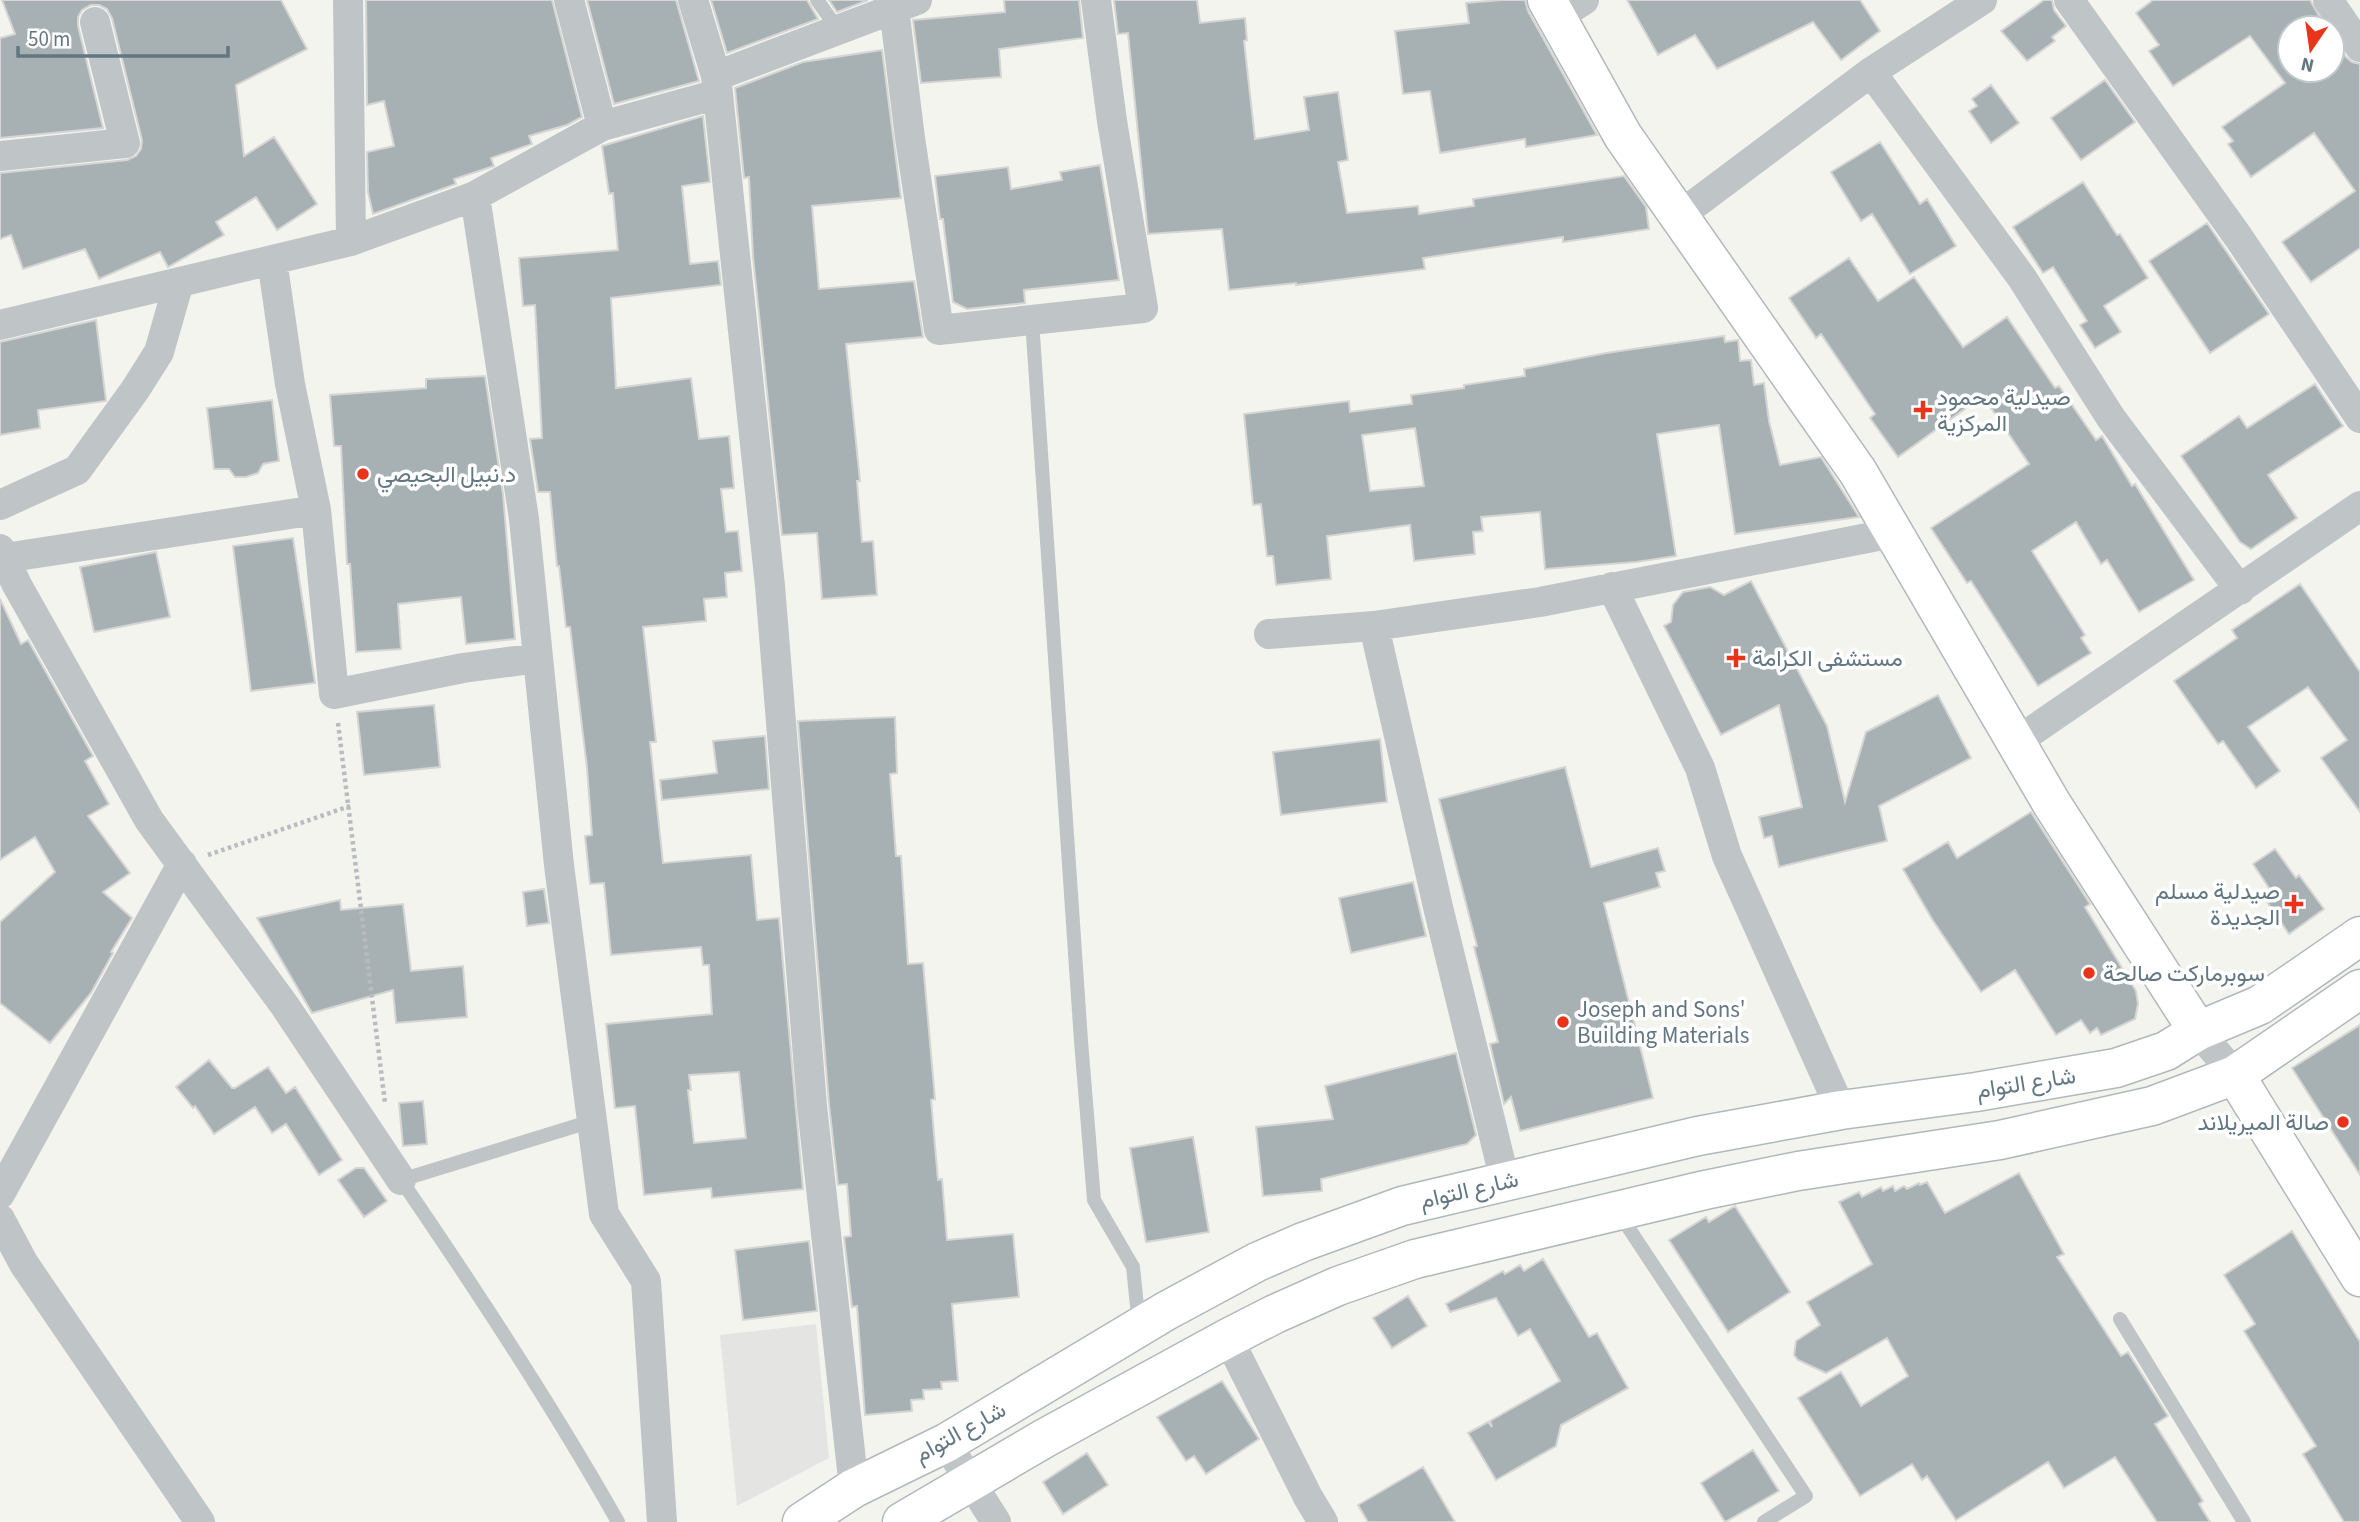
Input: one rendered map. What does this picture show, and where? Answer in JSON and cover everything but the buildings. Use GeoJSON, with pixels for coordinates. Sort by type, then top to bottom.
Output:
{"type":"FeatureCollection","features":[{"type":"Feature","properties":{"kind":"main road"},"geometry":{"type":"LineString","coordinates":[[1563,6],[1623,136],[1858,472],[2052,804],[2198,1031]]}},
{"type":"Feature","properties":{"kind":"main road","name":"شارع التوام"},"geometry":{"type":"LineString","coordinates":[[802,1522],[854,1488],[946,1443],[1139,1326],[1257,1262],[1303,1242],[1402,1206],[1698,1136],[1841,1110],[2001,1088],[2116,1068],[2166,1051],[2198,1031],[2260,1006],[2360,936]]}},
{"type":"Feature","properties":{"kind":"main road","name":"شارع التوام"},"geometry":{"type":"LineString","coordinates":[[902,1522],[1045,1438],[1228,1338],[1338,1286],[1415,1259],[1618,1210],[1798,1171],[2013,1137],[2151,1105],[2235,1075],[2360,989]]}},
{"type":"Feature","properties":{"kind":"main road"},"geometry":{"type":"LineString","coordinates":[[2235,1075],[2360,1277]]}},
{"type":"Feature","properties":{"kind":"street"},"geometry":{"type":"LineString","coordinates":[[348,0],[351,241]]}},
{"type":"Feature","properties":{"kind":"street"},"geometry":{"type":"LineString","coordinates":[[569,0],[602,126]]}},
{"type":"Feature","properties":{"kind":"street"},"geometry":{"type":"LineString","coordinates":[[693,0],[717,85],[770,586],[812,1106],[854,1488]]}},
{"type":"Feature","properties":{"kind":"street"},"geometry":{"type":"LineString","coordinates":[[0,325],[351,241],[475,196],[602,126],[717,85],[906,4],[910,138],[939,330],[1143,309],[1112,121],[1096,0]]}},
{"type":"Feature","properties":{"kind":"street"},"geometry":{"type":"LineString","coordinates":[[1679,216],[1871,72],[1982,0]]}},
{"type":"Feature","properties":{"kind":"street"},"geometry":{"type":"LineString","coordinates":[[2069,0],[2238,238],[2360,418]]}},
{"type":"Feature","properties":{"kind":"street"},"geometry":{"type":"LineString","coordinates":[[2328,0],[2360,47]]}},
{"type":"Feature","properties":{"kind":"street"},"geometry":{"type":"LineString","coordinates":[[0,156],[125,143],[95,22]]}},
{"type":"Feature","properties":{"kind":"street"},"geometry":{"type":"LineString","coordinates":[[1871,72],[2022,278],[2111,418],[2240,590]]}},
{"type":"Feature","properties":{"kind":"street"},"geometry":{"type":"LineString","coordinates":[[475,196],[524,519],[559,865],[604,1214],[646,1281],[662,1522]]}},
{"type":"Feature","properties":{"kind":"street"},"geometry":{"type":"LineString","coordinates":[[272,260],[290,384],[316,510],[334,694],[463,668],[538,658]]}},
{"type":"Feature","properties":{"kind":"street"},"geometry":{"type":"LineString","coordinates":[[0,505],[77,470],[159,352],[179,282]]}},
{"type":"Feature","properties":{"kind":"street"},"geometry":{"type":"LineString","coordinates":[[2016,742],[2360,506]]}},
{"type":"Feature","properties":{"kind":"street"},"geometry":{"type":"LineString","coordinates":[[316,510],[2,554],[149,820],[285,1006],[401,1180]]}},
{"type":"Feature","properties":{"kind":"street"},"geometry":{"type":"LineString","coordinates":[[1269,634],[1374,626],[1541,602],[1893,533]]}},
{"type":"Feature","properties":{"kind":"street"},"geometry":{"type":"LineString","coordinates":[[1612,587],[1700,768],[1727,856],[1841,1110]]}},
{"type":"Feature","properties":{"kind":"street"},"geometry":{"type":"LineString","coordinates":[[1374,626],[1438,907],[1505,1181]]}},
{"type":"Feature","properties":{"kind":"street"},"geometry":{"type":"LineString","coordinates":[[0,1195],[182,864]]}},
{"type":"Feature","properties":{"kind":"street"},"geometry":{"type":"LineString","coordinates":[[2198,1031],[2235,1075]]}},
{"type":"Feature","properties":{"kind":"street"},"geometry":{"type":"LineString","coordinates":[[0,1219],[24,1264],[200,1522]]}},
{"type":"Feature","properties":{"kind":"street"},"geometry":{"type":"LineString","coordinates":[[1228,1338],[1323,1522]]}},
{"type":"Feature","properties":{"kind":"street"},"geometry":{"type":"LineString","coordinates":[[946,1443],[996,1522]]}},
{"type":"Feature","properties":{"kind":"lane"},"geometry":{"type":"LineString","coordinates":[[817,0],[839,31]]}},
{"type":"Feature","properties":{"kind":"lane"},"geometry":{"type":"LineString","coordinates":[[1032,320],[1094,1200],[1133,1267],[1139,1326]]}},
{"type":"Feature","properties":{"kind":"lane"},"geometry":{"type":"LineString","coordinates":[[592,1121],[401,1180],[467,1276],[618,1522]]}},
{"type":"Feature","properties":{"kind":"lane"},"geometry":{"type":"LineString","coordinates":[[1618,1210],[1806,1496],[1764,1522]]}},
{"type":"Feature","properties":{"kind":"lane"},"geometry":{"type":"LineString","coordinates":[[2120,1319],[2244,1522]]}},
{"type":"Feature","properties":{"kind":"path"},"geometry":{"type":"LineString","coordinates":[[334,694],[388,1116]]}},
{"type":"Feature","properties":{"kind":"path"},"geometry":{"type":"LineString","coordinates":[[182,864],[350,806]]}},
{"type":"Feature","properties":{"kind":"shaded area"},"geometry":{"type":"Polygon","coordinates":[[[816,1324],[829,1458],[737,1506],[720,1335],[816,1324]]]}},
{"type":"Feature","properties":{"kind":"place","name":"صيدلية محمود المركزية"},"geometry":{"type":"Point","coordinates":[1923,410]}},
{"type":"Feature","properties":{"kind":"place","name":"د.نبيل البحيصي"},"geometry":{"type":"Point","coordinates":[363,474]}},
{"type":"Feature","properties":{"kind":"place","name":"مستشفى الكرامة"},"geometry":{"type":"Point","coordinates":[1736,658]}},
{"type":"Feature","properties":{"kind":"place","name":"صيدلية مسلم الجديدة"},"geometry":{"type":"Point","coordinates":[2294,904]}},
{"type":"Feature","properties":{"kind":"place","name":"سوبرماركت صالحة"},"geometry":{"type":"Point","coordinates":[2089,973]}},
{"type":"Feature","properties":{"kind":"place","name":"Joseph and Sons' Building Materials"},"geometry":{"type":"Point","coordinates":[1563,1022]}},
{"type":"Feature","properties":{"kind":"place","name":"صالة الميريلاند"},"geometry":{"type":"Point","coordinates":[2343,1122]}}]}
